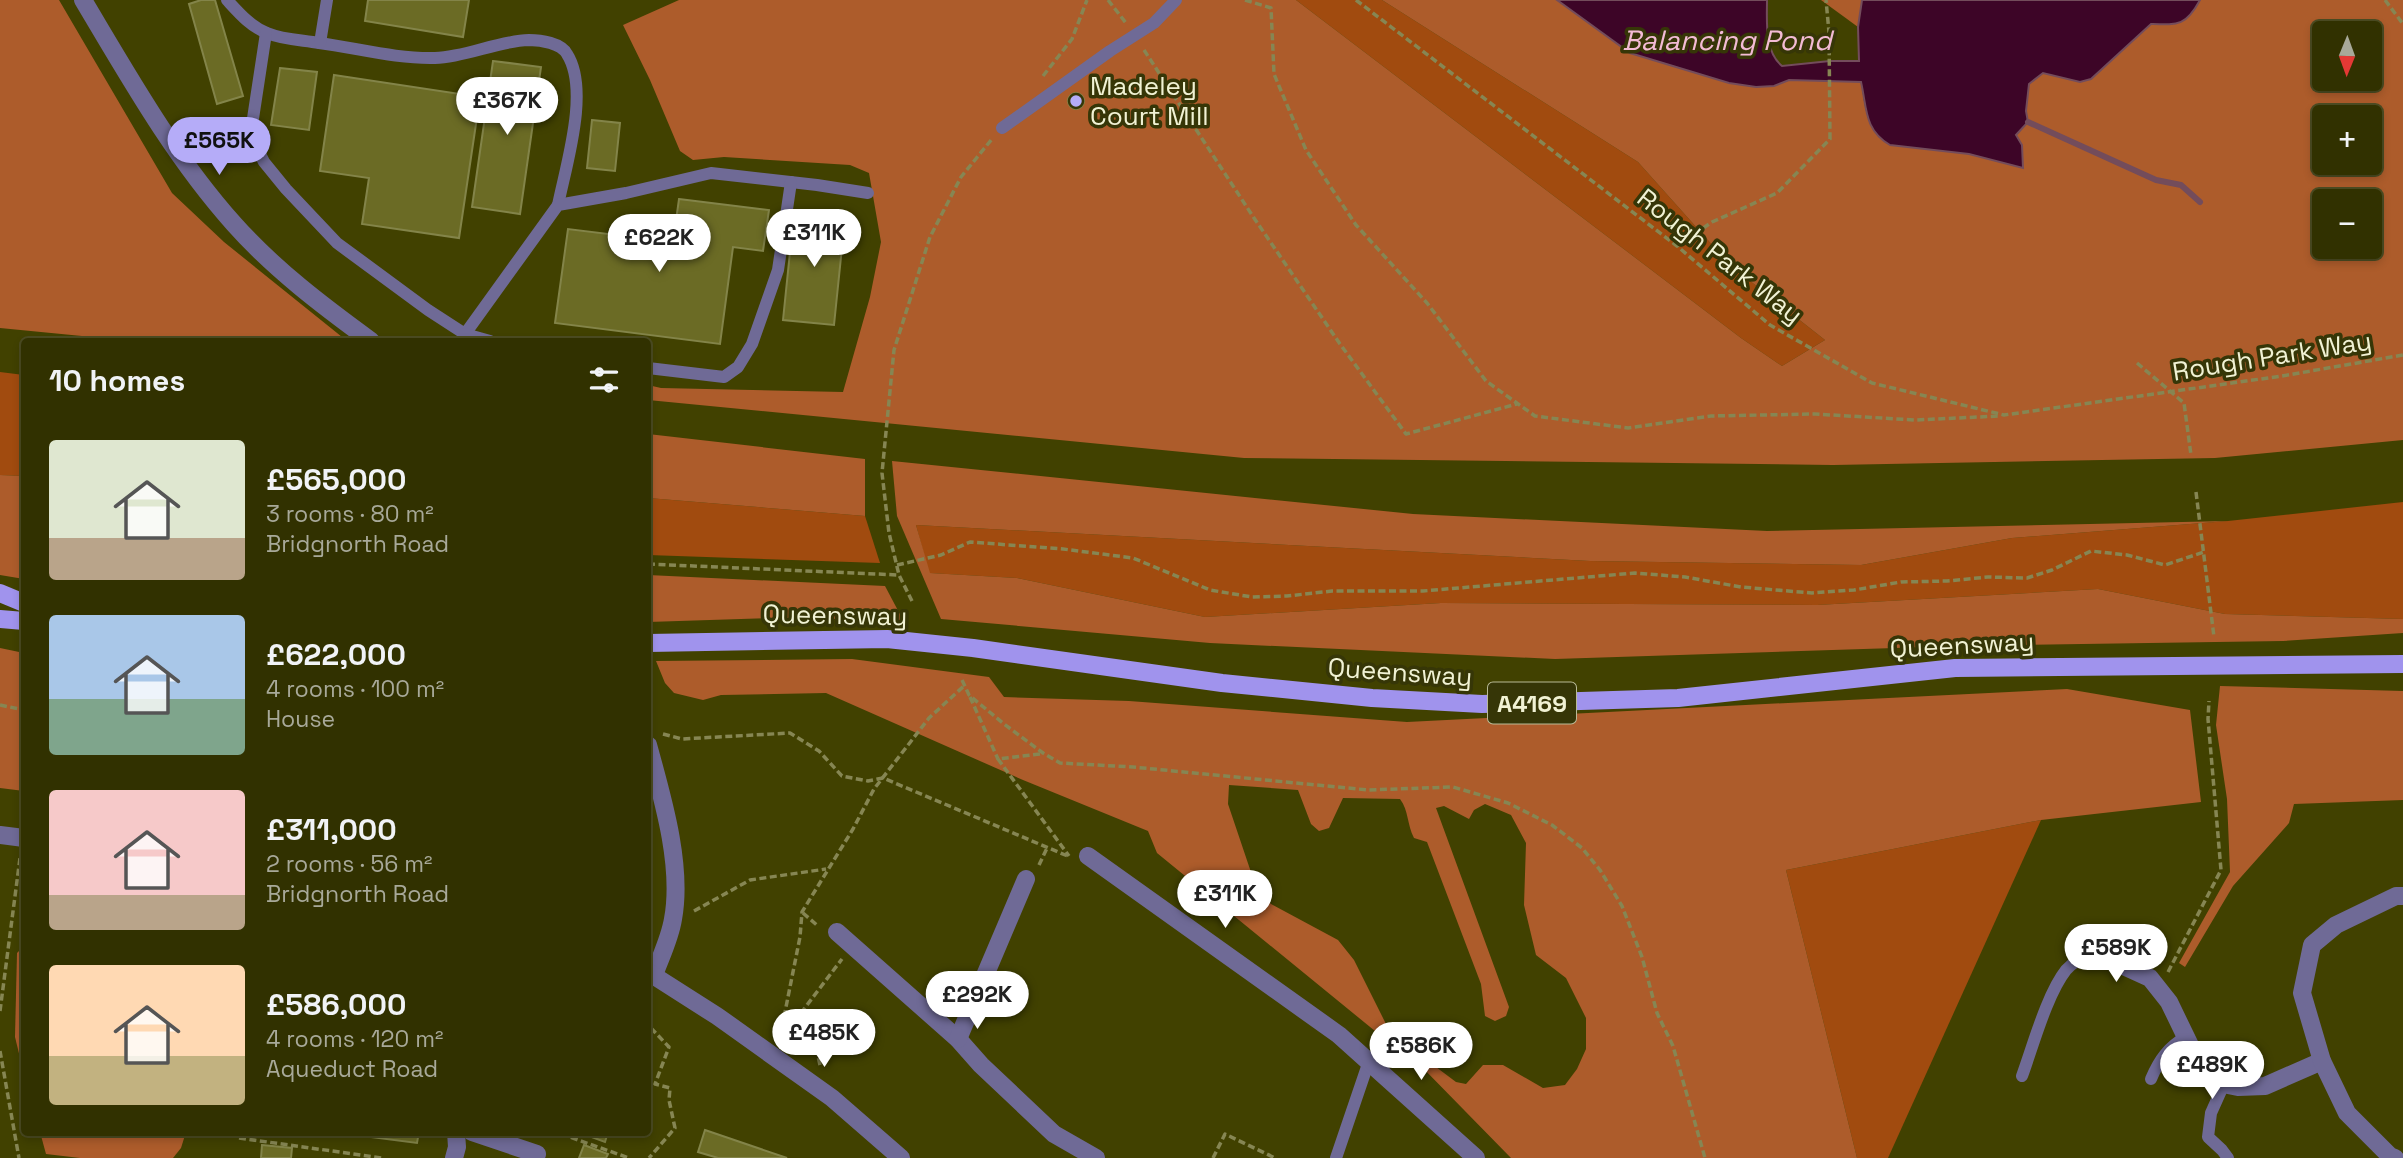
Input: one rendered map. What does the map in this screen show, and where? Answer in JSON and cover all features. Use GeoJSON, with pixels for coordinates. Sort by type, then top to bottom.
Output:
{"type":"FeatureCollection","features":[{"type":"Feature","properties":{"kind":"main road"},"geometry":{"type":"LineString","coordinates":[[0,593],[21,602]]}},
{"type":"Feature","properties":{"kind":"main road"},"geometry":{"type":"LineString","coordinates":[[0,619],[21,621]]}},
{"type":"Feature","properties":{"kind":"main road","name":"Queensway"},"geometry":{"type":"LineString","coordinates":[[655,642],[887,639],[973,648],[1222,683],[1372,698],[1482,704],[1678,698],[1955,668],[2403,664]]}},
{"type":"Feature","properties":{"kind":"street"},"geometry":{"type":"LineString","coordinates":[[83,0],[141,98],[203,187],[234,224],[265,257],[367,338]]}},
{"type":"Feature","properties":{"kind":"street"},"geometry":{"type":"LineString","coordinates":[[653,739],[676,894],[672,923],[651,973],[832,1098],[901,1158]]}},
{"type":"Feature","properties":{"kind":"street"},"geometry":{"type":"LineString","coordinates":[[0,835],[21,838]]}},
{"type":"Feature","properties":{"kind":"street"},"geometry":{"type":"LineString","coordinates":[[1079,857],[1339,1035],[1476,1158]]}},
{"type":"Feature","properties":{"kind":"street"},"geometry":{"type":"LineString","coordinates":[[958,1039],[1026,879]]}},
{"type":"Feature","properties":{"kind":"street"},"geometry":{"type":"LineString","coordinates":[[2392,1157],[2347,1113],[2322,1061],[2301,993],[2312,945],[2336,925],[2396,896],[2403,896]]}},
{"type":"Feature","properties":{"kind":"street"},"geometry":{"type":"LineString","coordinates":[[837,932],[958,1039],[981,1065],[1054,1134],[1096,1158]]}},
{"type":"Feature","properties":{"kind":"street"},"geometry":{"type":"LineString","coordinates":[[2093,952],[2150,978],[2169,1002],[2199,1063],[2218,1083],[2238,1087],[2265,1086],[2322,1061]]}},
{"type":"Feature","properties":{"kind":"street"},"geometry":{"type":"LineString","coordinates":[[454,1158],[456,1136]]}},
{"type":"Feature","properties":{"kind":"street"},"geometry":{"type":"LineString","coordinates":[[484,1136],[537,1154]]}},
{"type":"Feature","properties":{"kind":"lane"},"geometry":{"type":"LineString","coordinates":[[227,0],[250,24],[282,38],[435,58],[463,55],[529,40],[547,41],[566,51],[577,85],[570,148],[558,205],[484,312],[465,334]]}},
{"type":"Feature","properties":{"kind":"lane"},"geometry":{"type":"LineString","coordinates":[[320,43],[327,0]]}},
{"type":"Feature","properties":{"kind":"lane"},"geometry":{"type":"LineString","coordinates":[[1002,128],[1154,23],[1176,0]]}},
{"type":"Feature","properties":{"kind":"lane"},"geometry":{"type":"LineString","coordinates":[[266,33],[252,125],[257,148],[264,162],[337,243],[428,310],[465,334],[479,338]]}},
{"type":"Feature","properties":{"kind":"lane"},"geometry":{"type":"LineString","coordinates":[[558,205],[626,193],[711,173],[868,193]]}},
{"type":"Feature","properties":{"kind":"lane"},"geometry":{"type":"LineString","coordinates":[[651,368],[724,377],[738,367],[752,344],[778,270],[792,182]]}},
{"type":"Feature","properties":{"kind":"lane"},"geometry":{"type":"LineString","coordinates":[[2022,1076],[2060,981],[2077,959],[2093,952]]}},
{"type":"Feature","properties":{"kind":"lane"},"geometry":{"type":"LineString","coordinates":[[2151,1079],[2163,1055],[2173,1044],[2186,1037]]}},
{"type":"Feature","properties":{"kind":"lane"},"geometry":{"type":"LineString","coordinates":[[1336,1158],[1369,1061]]}},
{"type":"Feature","properties":{"kind":"lane"},"geometry":{"type":"LineString","coordinates":[[2224,1084],[2211,1113],[2208,1137],[2228,1158]]}},
{"type":"Feature","properties":{"kind":"path"},"geometry":{"type":"LineString","coordinates":[[1041,79],[1072,39],[1087,0]]}},
{"type":"Feature","properties":{"kind":"path"},"geometry":{"type":"LineString","coordinates":[[1108,0],[1126,24]]}},
{"type":"Feature","properties":{"kind":"path"},"geometry":{"type":"LineString","coordinates":[[1245,0],[1271,8],[1274,74],[1306,150],[1356,225],[1427,303],[1486,381],[1535,416],[1628,428],[1711,416],[1815,414],[1915,420],[2004,415]]}},
{"type":"Feature","properties":{"kind":"path","name":"Rough Park Way"},"geometry":{"type":"LineString","coordinates":[[1356,0],[1677,246],[1770,325],[1872,383],[2004,415],[2282,376],[2403,355]]}},
{"type":"Feature","properties":{"kind":"path"},"geometry":{"type":"LineString","coordinates":[[1677,246],[1712,222],[1777,194],[1830,139],[1826,0]]}},
{"type":"Feature","properties":{"kind":"path"},"geometry":{"type":"LineString","coordinates":[[2385,0],[2403,24]]}},
{"type":"Feature","properties":{"kind":"path"},"geometry":{"type":"LineString","coordinates":[[1145,52],[1293,275],[1406,434],[1519,404]]}},
{"type":"Feature","properties":{"kind":"path"},"geometry":{"type":"LineString","coordinates":[[912,601],[899,575],[889,533],[882,473],[894,350],[930,237],[961,177],[1002,128]]}},
{"type":"Feature","properties":{"kind":"path"},"geometry":{"type":"LineString","coordinates":[[2137,363],[2185,403],[2192,455]]}},
{"type":"Feature","properties":{"kind":"path"},"geometry":{"type":"LineString","coordinates":[[2196,492],[2214,637]]}},
{"type":"Feature","properties":{"kind":"path"},"geometry":{"type":"LineString","coordinates":[[897,565],[942,555],[970,542],[1063,549],[1133,558],[1210,590],[1252,597],[1423,590],[1635,573],[1812,593],[1854,590],[1901,582],[1988,577],[2027,578],[2052,570],[2091,551],[2127,555],[2165,565],[2204,552]]}},
{"type":"Feature","properties":{"kind":"path"},"geometry":{"type":"LineString","coordinates":[[651,564],[899,575]]}},
{"type":"Feature","properties":{"kind":"path"},"geometry":{"type":"LineString","coordinates":[[883,778],[929,718],[964,682],[998,759],[1079,857]]}},
{"type":"Feature","properties":{"kind":"path"},"geometry":{"type":"LineString","coordinates":[[969,695],[1042,753],[1060,763],[1133,767],[1368,790],[1453,787],[1508,803],[1552,825],[1582,848],[1600,870],[1622,906],[1642,957],[1657,1013],[1673,1046],[1705,1158]]}},
{"type":"Feature","properties":{"kind":"path"},"geometry":{"type":"LineString","coordinates":[[2158,989],[2221,870],[2208,719],[2209,701]]}},
{"type":"Feature","properties":{"kind":"path"},"geometry":{"type":"LineString","coordinates":[[0,705],[21,709]]}},
{"type":"Feature","properties":{"kind":"path"},"geometry":{"type":"LineString","coordinates":[[653,739],[790,733],[819,751],[842,776],[868,781],[883,778],[1079,857]]}},
{"type":"Feature","properties":{"kind":"path"},"geometry":{"type":"LineString","coordinates":[[998,759],[1042,753]]}},
{"type":"Feature","properties":{"kind":"path"},"geometry":{"type":"LineString","coordinates":[[0,1011],[20,858]]}},
{"type":"Feature","properties":{"kind":"path"},"geometry":{"type":"LineString","coordinates":[[672,923],[750,880],[826,869]]}},
{"type":"Feature","properties":{"kind":"path"},"geometry":{"type":"LineString","coordinates":[[788,1030],[852,946]]}},
{"type":"Feature","properties":{"kind":"path"},"geometry":{"type":"LineString","coordinates":[[649,1158],[675,1128],[669,1100],[670,1088],[655,1084],[668,1047],[651,1028]]}},
{"type":"Feature","properties":{"kind":"path"},"geometry":{"type":"LineString","coordinates":[[0,1051],[19,1158]]}},
{"type":"Feature","properties":{"kind":"path"},"geometry":{"type":"LineString","coordinates":[[1213,1158],[1225,1134],[1275,1158]]}},
{"type":"Feature","properties":{"kind":"path"},"geometry":{"type":"LineString","coordinates":[[567,1136],[629,1158]]}},
{"type":"Feature","properties":{"kind":"path"},"geometry":{"type":"LineString","coordinates":[[239,1138],[382,1158]]}},
{"type":"Feature","properties":{"kind":"shaded area"},"geometry":{"type":"Polygon","coordinates":[[[0,0],[59,0],[172,193],[224,242],[343,338],[102,338],[0,328],[0,0]]]}},
{"type":"Feature","properties":{"kind":"shaded area"},"geometry":{"type":"Polygon","coordinates":[[[679,0],[1296,0],[1741,338],[1782,366],[1825,340],[1731,266],[1638,162],[1382,0],[1557,0],[1630,53],[1729,83],[1756,87],[1774,86],[1789,80],[1861,82],[1871,126],[1890,145],[1969,154],[2022,168],[2016,135],[2028,122],[2026,111],[2029,84],[2043,73],[2080,82],[2091,79],[2151,24],[2180,22],[2190,15],[2200,0],[2403,0],[2403,440],[2215,458],[1833,465],[1244,458],[651,400],[651,386],[843,392],[870,297],[881,242],[869,173],[850,165],[724,157],[693,160],[680,151],[623,25],[679,0]]]}},
{"type":"Feature","properties":{"kind":"shaded area"},"geometry":{"type":"Polygon","coordinates":[[[1296,0],[1382,0],[1638,162],[1731,266],[1825,340],[1782,366],[1741,338],[1296,0]]]}},
{"type":"Feature","properties":{"kind":"shaded area"},"geometry":{"type":"Polygon","coordinates":[[[1821,0],[1862,0],[1858,27],[1821,0]]]}},
{"type":"Feature","properties":{"kind":"shaded area"},"geometry":{"type":"Polygon","coordinates":[[[0,372],[21,375],[21,476],[0,475],[0,372]]]}},
{"type":"Feature","properties":{"kind":"shaded area"},"geometry":{"type":"Polygon","coordinates":[[[651,434],[865,459],[865,516],[651,498],[651,434]]]}},
{"type":"Feature","properties":{"kind":"shaded area"},"geometry":{"type":"Polygon","coordinates":[[[892,461],[1413,514],[1767,531],[2228,521],[2012,538],[1861,565],[1590,561],[916,525],[930,573],[1017,578],[1205,617],[1441,603],[1817,605],[2098,589],[2225,614],[2403,619],[2403,633],[2283,641],[1957,646],[1555,659],[1210,643],[941,619],[897,516],[892,461]]]}},
{"type":"Feature","properties":{"kind":"shaded area"},"geometry":{"type":"Polygon","coordinates":[[[0,475],[21,476],[21,578],[0,575],[0,475]]]}},
{"type":"Feature","properties":{"kind":"shaded area"},"geometry":{"type":"Polygon","coordinates":[[[651,498],[865,516],[880,563],[651,555],[651,498]]]}},
{"type":"Feature","properties":{"kind":"shaded area"},"geometry":{"type":"Polygon","coordinates":[[[2403,502],[2403,619],[2225,614],[2098,589],[1817,605],[1441,603],[1205,617],[1017,578],[929,573],[916,525],[1590,561],[1861,565],[2012,538],[2228,521],[2403,502]]]}},
{"type":"Feature","properties":{"kind":"shaded area"},"geometry":{"type":"Polygon","coordinates":[[[651,575],[885,586],[903,620],[774,618],[651,622],[651,575]]]}},
{"type":"Feature","properties":{"kind":"shaded area"},"geometry":{"type":"Polygon","coordinates":[[[0,648],[21,652],[21,791],[0,788],[0,648]]]}},
{"type":"Feature","properties":{"kind":"shaded area"},"geometry":{"type":"Polygon","coordinates":[[[852,659],[989,677],[1004,697],[1129,701],[1407,722],[2067,689],[2190,710],[2201,802],[2041,820],[1786,870],[1857,1158],[1511,1158],[1418,1063],[1428,1061],[1456,1082],[1466,1084],[1483,1065],[1503,1065],[1543,1088],[1565,1085],[1577,1069],[1586,1049],[1586,1018],[1566,978],[1536,955],[1524,905],[1526,843],[1511,815],[1485,804],[1474,810],[1469,819],[1444,806],[1436,808],[1509,1007],[1506,1016],[1495,1021],[1485,1016],[1481,984],[1427,842],[1414,838],[1400,799],[1343,798],[1329,828],[1319,831],[1311,824],[1298,790],[1229,785],[1228,804],[1257,890],[1271,904],[1338,940],[1354,960],[1387,1026],[1386,1040],[1157,853],[1148,831],[1023,780],[826,693],[721,695],[703,700],[674,693],[665,683],[656,661],[852,659]]]}},
{"type":"Feature","properties":{"kind":"shaded area"},"geometry":{"type":"Polygon","coordinates":[[[2220,686],[2403,691],[2403,800],[2294,804],[2289,823],[2233,886],[2185,967],[2179,963],[2230,872],[2227,799],[2216,725],[2220,686]]]}},
{"type":"Feature","properties":{"kind":"shaded area"},"geometry":{"type":"Polygon","coordinates":[[[2041,820],[1888,1158],[1857,1158],[1786,870],[2041,820]]]}},
{"type":"Feature","properties":{"kind":"shaded area"},"geometry":{"type":"Polygon","coordinates":[[[21,949],[21,1062],[15,1037],[17,953],[21,949]]]}},
{"type":"Feature","properties":{"kind":"shaded area"},"geometry":{"type":"Polygon","coordinates":[[[41,1136],[185,1136],[181,1148],[173,1158],[80,1158],[46,1154],[41,1136]]]}},
{"type":"Feature","properties":{"kind":"water","name":"Balancing Pond"},"geometry":{"type":"Polygon","coordinates":[[[1557,0],[1767,0],[1769,44],[1776,60],[1782,66],[1859,61],[1858,27],[1862,0],[2200,0],[2190,15],[2180,22],[2151,24],[2091,79],[2080,82],[2043,73],[2029,84],[2026,111],[2028,122],[2016,135],[2022,145],[2023,168],[1969,154],[1890,145],[1871,125],[1861,82],[1789,80],[1774,86],[1756,87],[1729,83],[1630,53],[1557,0]]]}},
{"type":"Feature","properties":{"kind":"building"},"geometry":{"type":"Polygon","coordinates":[[[201,0],[215,0],[243,96],[217,104],[189,4],[201,0]]]}},
{"type":"Feature","properties":{"kind":"building"},"geometry":{"type":"Polygon","coordinates":[[[368,0],[469,0],[463,37],[365,21],[368,0]]]}},
{"type":"Feature","properties":{"kind":"building"},"geometry":{"type":"Polygon","coordinates":[[[493,61],[541,67],[520,214],[472,207],[493,61]]]}},
{"type":"Feature","properties":{"kind":"building"},"geometry":{"type":"Polygon","coordinates":[[[280,68],[317,72],[309,130],[271,125],[280,68]]]}},
{"type":"Feature","properties":{"kind":"building"},"geometry":{"type":"Polygon","coordinates":[[[334,75],[480,97],[459,238],[362,224],[369,178],[320,171],[334,75]]]}},
{"type":"Feature","properties":{"kind":"building","name":"Madeley Court Mill"},"geometry":{"type":"Polygon","coordinates":[[[1076,93],[1084,101],[1076,109],[1068,101],[1076,93]]]}},
{"type":"Feature","properties":{"kind":"building"},"geometry":{"type":"Polygon","coordinates":[[[592,120],[620,123],[615,171],[587,168],[592,120]]]}},
{"type":"Feature","properties":{"kind":"building"},"geometry":{"type":"Polygon","coordinates":[[[679,199],[769,210],[763,251],[733,247],[720,344],[555,323],[568,229],[673,242],[679,199]]]}},
{"type":"Feature","properties":{"kind":"building"},"geometry":{"type":"Polygon","coordinates":[[[794,213],[845,218],[834,325],[783,320],[794,213]]]}},
{"type":"Feature","properties":{"kind":"building"},"geometry":{"type":"Polygon","coordinates":[[[705,1130],[787,1158],[718,1158],[698,1152],[705,1130]]]}},
{"type":"Feature","properties":{"kind":"building"},"geometry":{"type":"Polygon","coordinates":[[[363,1136],[418,1136],[417,1143],[363,1136]]]}},
{"type":"Feature","properties":{"kind":"building"},"geometry":{"type":"Polygon","coordinates":[[[589,1136],[607,1136],[605,1142],[589,1136]]]}},
{"type":"Feature","properties":{"kind":"building"},"geometry":{"type":"Polygon","coordinates":[[[262,1145],[292,1148],[291,1158],[261,1158],[262,1145]]]}},
{"type":"Feature","properties":{"kind":"building"},"geometry":{"type":"Polygon","coordinates":[[[584,1145],[608,1154],[606,1158],[579,1158],[584,1145]]]}},
{"type":"Feature","properties":{"kind":"waterway"},"geometry":{"type":"LineString","coordinates":[[2028,122],[2156,180],[2181,185],[2200,202]]}},
{"type":"Feature","properties":{"kind":"place","name":"Madeley Court Mill"},"geometry":{"type":"Point","coordinates":[1076,101]}}]}
